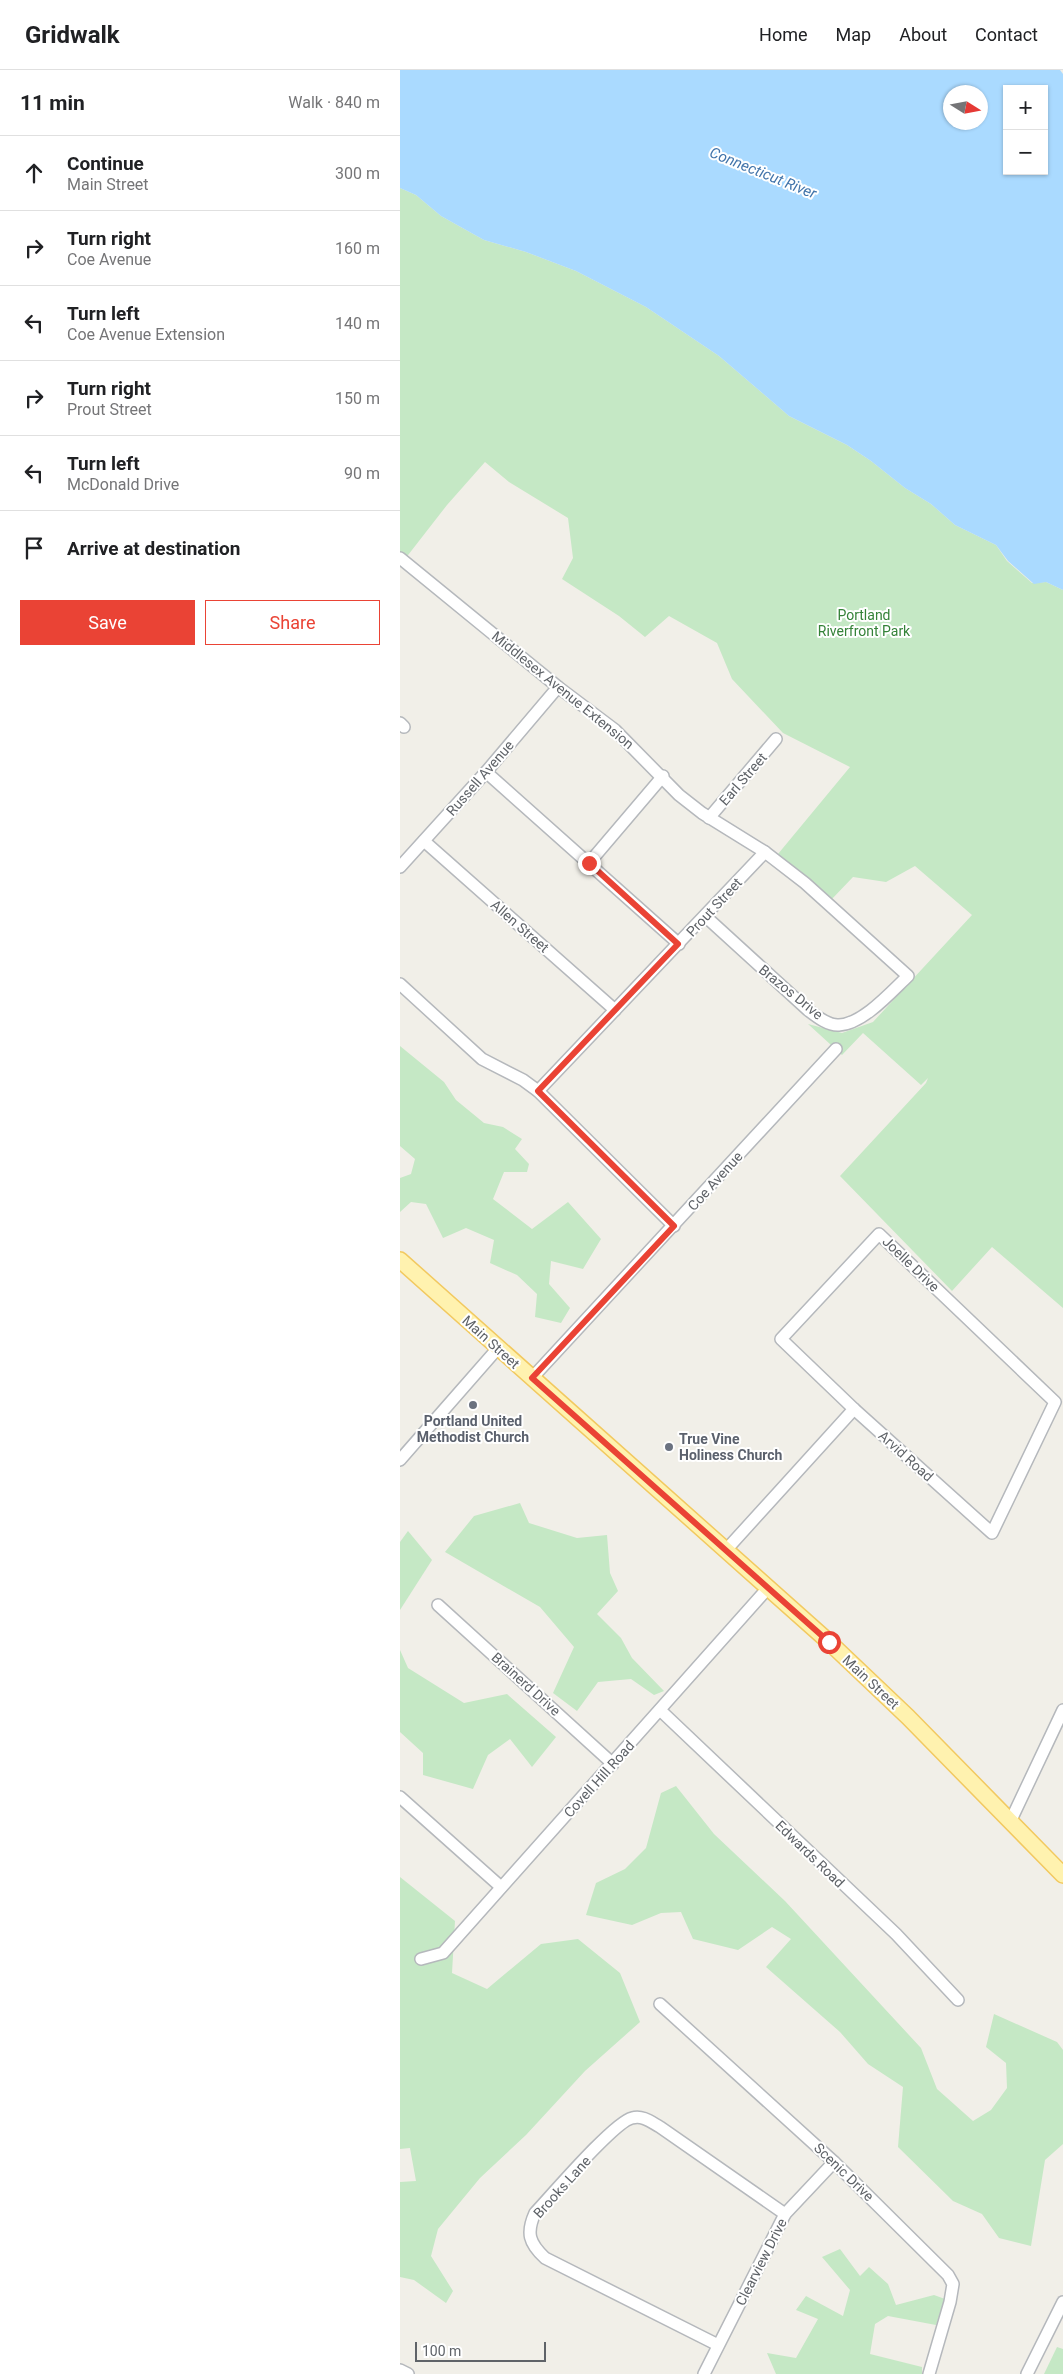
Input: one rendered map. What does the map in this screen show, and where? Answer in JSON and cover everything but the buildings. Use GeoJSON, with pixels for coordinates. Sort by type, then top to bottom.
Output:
{"type":"FeatureCollection","features":[{"type":"Feature","properties":{"kind":"main road","name":"Main Street"},"geometry":{"type":"LineString","coordinates":[[400,1260],[726,1550],[908,1717],[1063,1875]]}},
{"type":"Feature","properties":{"kind":"street","name":"Middlesex Avenue Extension"},"geometry":{"type":"LineString","coordinates":[[400,558],[558,687],[615,730],[663,776],[679,795],[709,818],[765,852],[805,884],[908,976]]}},
{"type":"Feature","properties":{"kind":"street","name":"Russell Avenue"},"geometry":{"type":"LineString","coordinates":[[400,867],[486,772],[558,687]]}},
{"type":"Feature","properties":{"kind":"street","name":"Earl Street"},"geometry":{"type":"LineString","coordinates":[[709,818],[776,740]]}},
{"type":"Feature","properties":{"kind":"street"},"geometry":{"type":"LineString","coordinates":[[486,772],[678,944]]}},
{"type":"Feature","properties":{"kind":"street"},"geometry":{"type":"LineString","coordinates":[[589,863],[663,776]]}},
{"type":"Feature","properties":{"kind":"street","name":"Allen Street"},"geometry":{"type":"LineString","coordinates":[[424,841],[615,1010]]}},
{"type":"Feature","properties":{"kind":"street","name":"Prout Street"},"geometry":{"type":"LineString","coordinates":[[538,1091],[765,852]]}},
{"type":"Feature","properties":{"kind":"street","name":"Brazos Drive"},"geometry":{"type":"LineString","coordinates":[[705,916],[808,1010],[822,1020],[838,1025],[855,1020],[870,1011],[908,976]]}},
{"type":"Feature","properties":{"kind":"street"},"geometry":{"type":"LineString","coordinates":[[400,984],[482,1059],[523,1080],[538,1091],[674,1226]]}},
{"type":"Feature","properties":{"kind":"street","name":"Coe Avenue"},"geometry":{"type":"LineString","coordinates":[[532,1378],[836,1049]]}},
{"type":"Feature","properties":{"kind":"street","name":"Joelle Drive"},"geometry":{"type":"LineString","coordinates":[[854,1409],[781,1339],[879,1234],[1055,1402]]}},
{"type":"Feature","properties":{"kind":"street"},"geometry":{"type":"LineString","coordinates":[[400,1460],[498,1348]]}},
{"type":"Feature","properties":{"kind":"street","name":"Arvid Road"},"geometry":{"type":"LineString","coordinates":[[854,1409],[992,1533],[1055,1402]]}},
{"type":"Feature","properties":{"kind":"street"},"geometry":{"type":"LineString","coordinates":[[726,1550],[854,1409]]}},
{"type":"Feature","properties":{"kind":"street","name":"Covell Hill Road"},"geometry":{"type":"LineString","coordinates":[[421,1959],[443,1953],[768,1588]]}},
{"type":"Feature","properties":{"kind":"street","name":"Brainerd Drive"},"geometry":{"type":"LineString","coordinates":[[438,1605],[613,1764]]}},
{"type":"Feature","properties":{"kind":"street","name":"Edwards Road"},"geometry":{"type":"LineString","coordinates":[[660,1710],[896,1934],[958,2000]]}},
{"type":"Feature","properties":{"kind":"street"},"geometry":{"type":"LineString","coordinates":[[1011,1820],[1063,1710]]}},
{"type":"Feature","properties":{"kind":"street"},"geometry":{"type":"LineString","coordinates":[[400,1797],[501,1886]]}},
{"type":"Feature","properties":{"kind":"street","name":"Scenic Drive"},"geometry":{"type":"LineString","coordinates":[[660,2004],[834,2162],[948,2275],[953,2284],[950,2302],[929,2374]]}},
{"type":"Feature","properties":{"kind":"street","name":"Brooks Lane"},"geometry":{"type":"LineString","coordinates":[[718,2345],[545,2258],[535,2248],[530,2238],[530,2225],[535,2213],[613,2131],[630,2118],[644,2118],[660,2127],[785,2214]]}},
{"type":"Feature","properties":{"kind":"street","name":"Clearview Drive"},"geometry":{"type":"LineString","coordinates":[[704,2374],[785,2214],[834,2162]]}},
{"type":"Feature","properties":{"kind":"street"},"geometry":{"type":"LineString","coordinates":[[1027,2374],[1063,2302]]}},
{"type":"Feature","properties":{"kind":"street"},"geometry":{"type":"LineString","coordinates":[[400,2370],[408,2374]]}},
{"type":"Feature","properties":{"kind":"green space","name":"Portland Riverfront Park"},"geometry":{"type":"Polygon","coordinates":[[[400,188],[416,195],[441,216],[484,240],[526,252],[576,271],[646,307],[719,356],[789,416],[847,445],[905,488],[931,504],[955,525],[996,545],[1007,561],[1032,583],[1046,582],[1063,590],[1063,1308],[992,1247],[952,1291],[840,1176],[926,1083],[928,1078],[921,1085],[863,1033],[842,1055],[808,1024],[842,1033],[873,1022],[972,915],[915,866],[886,882],[853,877],[831,900],[778,854],[850,767],[783,733],[732,679],[717,643],[669,616],[645,637],[619,616],[562,579],[573,558],[568,518],[509,482],[485,462],[447,505],[405,559],[400,555],[400,188]]]}},
{"type":"Feature","properties":{"kind":"green space"},"geometry":{"type":"Polygon","coordinates":[[[400,1046],[444,1082],[456,1100],[484,1123],[503,1127],[522,1139],[515,1149],[529,1164],[527,1172],[504,1172],[493,1199],[532,1229],[568,1202],[601,1239],[583,1269],[551,1261],[549,1284],[570,1308],[561,1323],[535,1317],[537,1294],[517,1275],[490,1263],[494,1240],[466,1228],[443,1238],[426,1204],[411,1202],[400,1212],[400,1178],[411,1174],[415,1159],[400,1146],[400,1046]]]}},
{"type":"Feature","properties":{"kind":"green space"},"geometry":{"type":"Polygon","coordinates":[[[520,1503],[529,1523],[577,1538],[607,1535],[610,1573],[618,1591],[597,1614],[621,1638],[632,1658],[664,1691],[654,1695],[631,1679],[598,1682],[577,1711],[553,1693],[574,1647],[540,1607],[445,1552],[474,1516],[520,1503]]]}},
{"type":"Feature","properties":{"kind":"green space"},"geometry":{"type":"Polygon","coordinates":[[[408,1531],[432,1560],[400,1610],[400,1542],[408,1531]]]}},
{"type":"Feature","properties":{"kind":"green space"},"geometry":{"type":"Polygon","coordinates":[[[400,1650],[408,1668],[464,1703],[507,1694],[556,1737],[532,1767],[510,1739],[488,1755],[473,1789],[423,1775],[423,1753],[400,1732],[400,1650]]]}},
{"type":"Feature","properties":{"kind":"green space"},"geometry":{"type":"Polygon","coordinates":[[[676,1786],[714,1834],[785,1901],[921,2048],[937,2089],[973,2121],[991,2110],[1007,2088],[1006,2063],[986,2047],[994,2014],[1057,2042],[1063,2050],[1063,2144],[1045,2160],[1031,2246],[999,2238],[982,2214],[953,2201],[898,2147],[903,2087],[868,2064],[840,2032],[766,1967],[791,1939],[772,1927],[738,1950],[693,1939],[681,1912],[661,1913],[632,1925],[586,1915],[596,1883],[625,1869],[646,1848],[661,1793],[676,1786]]]}},
{"type":"Feature","properties":{"kind":"green space"},"geometry":{"type":"Polygon","coordinates":[[[400,1877],[455,1921],[452,1973],[487,1989],[541,1944],[578,1939],[620,1973],[640,2022],[585,2071],[526,2135],[480,2178],[438,2229],[431,2256],[453,2291],[446,2303],[414,2280],[400,2277],[400,2182],[416,2181],[410,2148],[400,2149],[400,1877]]]}},
{"type":"Feature","properties":{"kind":"green space"},"geometry":{"type":"Polygon","coordinates":[[[840,2249],[860,2276],[869,2267],[888,2284],[896,2305],[934,2295],[945,2299],[936,2325],[888,2316],[875,2324],[870,2354],[922,2367],[922,2374],[776,2374],[767,2353],[796,2358],[818,2319],[796,2310],[806,2296],[843,2316],[850,2290],[822,2257],[840,2249]]]}},
{"type":"Feature","properties":{"kind":"green space"},"geometry":{"type":"Polygon","coordinates":[[[1057,2347],[1063,2349],[1063,2374],[1044,2374],[1057,2347]]]}},
{"type":"Feature","properties":{"kind":"water","name":"Connecticut River"},"geometry":{"type":"Polygon","coordinates":[[[400,70],[1060,70],[1063,74],[1063,590],[1046,582],[1034,584],[1008,561],[996,545],[955,525],[931,504],[905,488],[847,445],[789,416],[719,356],[646,307],[576,271],[526,252],[484,240],[441,216],[416,195],[400,188],[400,70]]]}},
{"type":"Feature","properties":{"kind":"place","name":"Portland United Methodist Church"},"geometry":{"type":"Point","coordinates":[473,1405]}},
{"type":"Feature","properties":{"kind":"place","name":"True Vine Holiness Church"},"geometry":{"type":"Point","coordinates":[669,1447]}},
{"type":"Feature","properties":{"kind":"route"},"geometry":{"type":"LineString","coordinates":[[589,863],[678,944],[538,1091],[674,1226],[532,1378],[829,1642]]}}]}
